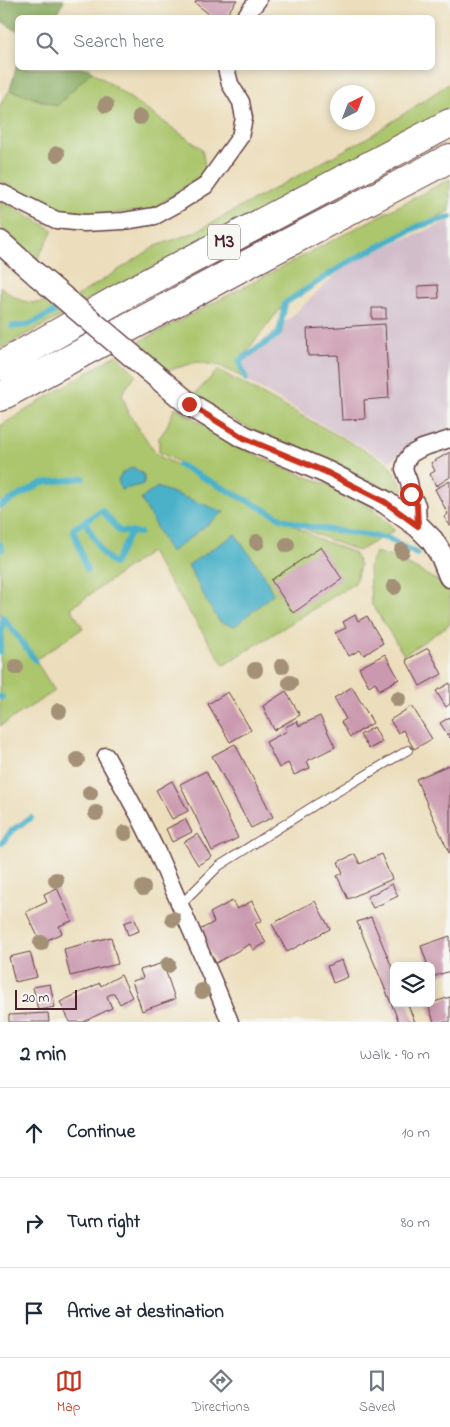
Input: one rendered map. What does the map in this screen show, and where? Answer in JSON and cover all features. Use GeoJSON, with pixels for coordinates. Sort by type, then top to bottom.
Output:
{"type":"FeatureCollection","features":[{"type":"Feature","properties":{"kind":"highway","name":"M3"},"geometry":{"type":"LineString","coordinates":[[0,366],[130,292],[450,123]]}},
{"type":"Feature","properties":{"kind":"highway","name":"M3"},"geometry":{"type":"LineString","coordinates":[[0,397],[238,268],[450,158]]}},
{"type":"Feature","properties":{"kind":"street"},"geometry":{"type":"LineString","coordinates":[[246,15],[258,0]]}},
{"type":"Feature","properties":{"kind":"street"},"geometry":{"type":"LineString","coordinates":[[0,192],[56,220],[84,223],[124,221],[155,216],[205,186],[240,138],[244,118],[241,102],[230,84],[226,70]]}},
{"type":"Feature","properties":{"kind":"street"},"geometry":{"type":"LineString","coordinates":[[0,242],[189,404],[244,438],[326,472],[385,502],[418,526],[432,540],[442,556],[450,576]]}},
{"type":"Feature","properties":{"kind":"street"},"geometry":{"type":"LineString","coordinates":[[418,526],[417,505],[411,494],[404,469],[406,462],[411,454],[422,448],[450,439]]}},
{"type":"Feature","properties":{"kind":"street"},"geometry":{"type":"LineString","coordinates":[[106,756],[140,816],[230,1022]]}},
{"type":"Feature","properties":{"kind":"lane"},"geometry":{"type":"LineString","coordinates":[[180,904],[219,866],[315,805],[408,750]]}},
{"type":"Feature","properties":{"kind":"shaded area"},"geometry":{"type":"Polygon","coordinates":[[[450,221],[450,432],[414,443],[390,461],[342,436],[249,382],[239,361],[290,318],[350,261],[450,221]]]}},
{"type":"Feature","properties":{"kind":"green space"},"geometry":{"type":"Polygon","coordinates":[[[0,0],[64,0],[56,15],[15,15],[15,30],[0,20],[0,0]]]}},
{"type":"Feature","properties":{"kind":"green space"},"geometry":{"type":"Polygon","coordinates":[[[15,70],[92,71],[57,106],[10,90],[15,70]]]}},
{"type":"Feature","properties":{"kind":"green space"},"geometry":{"type":"Polygon","coordinates":[[[92,71],[202,149],[206,173],[151,210],[97,215],[54,210],[0,181],[0,105],[10,90],[57,106],[92,71]]]}},
{"type":"Feature","properties":{"kind":"green space"},"geometry":{"type":"Polygon","coordinates":[[[450,83],[450,116],[82,303],[76,297],[156,246],[195,232],[372,135],[450,83]]]}},
{"type":"Feature","properties":{"kind":"green space"},"geometry":{"type":"Polygon","coordinates":[[[450,179],[450,211],[350,261],[285,303],[239,361],[246,379],[220,366],[197,362],[163,372],[135,344],[450,179]]]}},
{"type":"Feature","properties":{"kind":"green space"},"geometry":{"type":"Polygon","coordinates":[[[0,200],[53,230],[37,260],[0,226],[0,200]]]}},
{"type":"Feature","properties":{"kind":"green space"},"geometry":{"type":"Polygon","coordinates":[[[0,286],[23,301],[35,303],[50,302],[64,315],[0,348],[0,286]]]}},
{"type":"Feature","properties":{"kind":"green space"},"geometry":{"type":"Polygon","coordinates":[[[116,355],[136,374],[122,394],[129,414],[157,455],[272,512],[314,537],[354,553],[360,565],[355,583],[224,665],[150,552],[71,608],[83,628],[35,660],[55,691],[0,726],[0,426],[116,355]]]}},
{"type":"Feature","properties":{"kind":"green space"},"geometry":{"type":"Polygon","coordinates":[[[218,370],[388,463],[404,489],[398,495],[242,425],[193,396],[218,370]]]}},
{"type":"Feature","properties":{"kind":"green space"},"geometry":{"type":"Polygon","coordinates":[[[175,407],[254,454],[329,485],[363,502],[395,530],[358,551],[313,533],[159,452],[159,438],[166,428],[175,407]]]}},
{"type":"Feature","properties":{"kind":"green space"},"geometry":{"type":"Polygon","coordinates":[[[375,552],[396,558],[445,585],[450,592],[450,624],[404,655],[371,603],[369,567],[375,552]]]}},
{"type":"Feature","properties":{"kind":"water"},"geometry":{"type":"Polygon","coordinates":[[[133,467],[144,475],[144,484],[121,490],[118,480],[122,473],[133,467]]]}},
{"type":"Feature","properties":{"kind":"water"},"geometry":{"type":"Polygon","coordinates":[[[157,487],[224,512],[170,553],[141,499],[157,487]]]}},
{"type":"Feature","properties":{"kind":"water"},"geometry":{"type":"Polygon","coordinates":[[[235,534],[263,573],[273,594],[235,626],[220,622],[208,604],[188,565],[235,534]]]}},
{"type":"Feature","properties":{"kind":"building"},"geometry":{"type":"Polygon","coordinates":[[[197,0],[237,0],[226,15],[210,15],[195,3],[197,0]]]}},
{"type":"Feature","properties":{"kind":"building"},"geometry":{"type":"Polygon","coordinates":[[[438,285],[439,298],[418,299],[418,286],[438,285]]]}},
{"type":"Feature","properties":{"kind":"building"},"geometry":{"type":"Polygon","coordinates":[[[372,308],[386,308],[386,319],[372,319],[372,308]]]}},
{"type":"Feature","properties":{"kind":"building"},"geometry":{"type":"Polygon","coordinates":[[[385,324],[389,398],[364,400],[365,419],[342,420],[338,355],[308,356],[307,329],[385,324]]]}},
{"type":"Feature","properties":{"kind":"building"},"geometry":{"type":"Polygon","coordinates":[[[450,452],[450,477],[436,486],[430,474],[435,471],[431,463],[450,452]]]}},
{"type":"Feature","properties":{"kind":"building"},"geometry":{"type":"Polygon","coordinates":[[[450,481],[450,526],[444,517],[448,514],[435,489],[450,481]]]}},
{"type":"Feature","properties":{"kind":"building"},"geometry":{"type":"Polygon","coordinates":[[[321,547],[342,579],[293,613],[271,580],[321,547]]]}},
{"type":"Feature","properties":{"kind":"building"},"geometry":{"type":"Polygon","coordinates":[[[355,615],[358,621],[367,616],[383,643],[364,655],[360,650],[349,656],[335,633],[346,628],[343,622],[355,615]]]}},
{"type":"Feature","properties":{"kind":"building"},"geometry":{"type":"Polygon","coordinates":[[[428,648],[442,674],[420,686],[406,660],[428,648]]]}},
{"type":"Feature","properties":{"kind":"building"},"geometry":{"type":"Polygon","coordinates":[[[385,654],[399,679],[379,690],[375,682],[369,686],[359,668],[385,654]]]}},
{"type":"Feature","properties":{"kind":"building"},"geometry":{"type":"Polygon","coordinates":[[[450,683],[450,704],[446,707],[436,691],[450,683]]]}},
{"type":"Feature","properties":{"kind":"building"},"geometry":{"type":"Polygon","coordinates":[[[352,687],[373,723],[350,737],[341,722],[346,719],[334,698],[352,687]]]}},
{"type":"Feature","properties":{"kind":"building"},"geometry":{"type":"Polygon","coordinates":[[[286,691],[300,715],[274,730],[263,706],[286,691]]]}},
{"type":"Feature","properties":{"kind":"building"},"geometry":{"type":"Polygon","coordinates":[[[228,692],[251,730],[230,742],[208,704],[228,692]]]}},
{"type":"Feature","properties":{"kind":"building"},"geometry":{"type":"Polygon","coordinates":[[[412,706],[432,739],[414,749],[403,730],[398,733],[390,720],[412,706]]]}},
{"type":"Feature","properties":{"kind":"building"},"geometry":{"type":"Polygon","coordinates":[[[320,716],[335,747],[307,761],[310,768],[294,775],[288,763],[279,768],[266,742],[287,731],[285,727],[297,721],[299,726],[320,716]]]}},
{"type":"Feature","properties":{"kind":"building"},"geometry":{"type":"Polygon","coordinates":[[[450,717],[450,738],[440,723],[450,717]]]}},
{"type":"Feature","properties":{"kind":"building"},"geometry":{"type":"Polygon","coordinates":[[[374,727],[382,742],[369,749],[360,735],[374,727]]]}},
{"type":"Feature","properties":{"kind":"building"},"geometry":{"type":"Polygon","coordinates":[[[235,744],[273,817],[251,828],[212,756],[235,744]]]}},
{"type":"Feature","properties":{"kind":"building"},"geometry":{"type":"Polygon","coordinates":[[[449,765],[450,767],[450,855],[416,779],[449,765]]]}},
{"type":"Feature","properties":{"kind":"building"},"geometry":{"type":"Polygon","coordinates":[[[206,771],[238,838],[212,851],[180,784],[206,771]]]}},
{"type":"Feature","properties":{"kind":"building"},"geometry":{"type":"Polygon","coordinates":[[[172,781],[188,811],[172,819],[156,790],[172,781]]]}},
{"type":"Feature","properties":{"kind":"building"},"geometry":{"type":"Polygon","coordinates":[[[185,819],[192,832],[172,842],[166,829],[185,819]]]}},
{"type":"Feature","properties":{"kind":"building"},"geometry":{"type":"Polygon","coordinates":[[[198,834],[212,857],[198,865],[184,842],[198,834]]]}},
{"type":"Feature","properties":{"kind":"building"},"geometry":{"type":"Polygon","coordinates":[[[355,854],[360,864],[381,854],[392,879],[348,899],[337,876],[343,873],[338,862],[355,854]]]}},
{"type":"Feature","properties":{"kind":"building"},"geometry":{"type":"Polygon","coordinates":[[[392,884],[398,896],[373,908],[367,897],[392,884]]]}},
{"type":"Feature","properties":{"kind":"building"},"geometry":{"type":"Polygon","coordinates":[[[57,888],[72,921],[59,926],[62,933],[41,943],[26,912],[47,902],[44,894],[57,888]]]}},
{"type":"Feature","properties":{"kind":"building"},"geometry":{"type":"Polygon","coordinates":[[[232,901],[237,909],[252,901],[262,920],[255,924],[266,943],[253,950],[250,944],[216,963],[198,931],[214,922],[210,913],[232,901]]]}},
{"type":"Feature","properties":{"kind":"building"},"geometry":{"type":"Polygon","coordinates":[[[315,901],[330,929],[287,952],[272,924],[315,901]]]}},
{"type":"Feature","properties":{"kind":"building"},"geometry":{"type":"Polygon","coordinates":[[[371,917],[390,962],[390,1001],[357,922],[371,917]]]}},
{"type":"Feature","properties":{"kind":"building"},"geometry":{"type":"Polygon","coordinates":[[[135,919],[139,931],[128,935],[124,923],[135,919]]]}},
{"type":"Feature","properties":{"kind":"building"},"geometry":{"type":"Polygon","coordinates":[[[450,936],[450,971],[435,976],[435,962],[427,962],[421,946],[450,936]]]}},
{"type":"Feature","properties":{"kind":"building"},"geometry":{"type":"Polygon","coordinates":[[[111,937],[118,964],[70,976],[64,949],[111,937]]]}},
{"type":"Feature","properties":{"kind":"building"},"geometry":{"type":"Polygon","coordinates":[[[30,952],[37,977],[15,982],[9,957],[30,952]]]}},
{"type":"Feature","properties":{"kind":"building"},"geometry":{"type":"Polygon","coordinates":[[[342,960],[348,977],[333,983],[327,966],[342,960]]]}},
{"type":"Feature","properties":{"kind":"building"},"geometry":{"type":"Polygon","coordinates":[[[163,963],[175,999],[142,1011],[132,981],[143,978],[140,970],[163,963]]]}},
{"type":"Feature","properties":{"kind":"building"},"geometry":{"type":"Polygon","coordinates":[[[121,975],[132,997],[120,1004],[114,993],[107,996],[112,1008],[83,1022],[70,1022],[60,1002],[100,983],[101,986],[121,975]]]}},
{"type":"Feature","properties":{"kind":"building"},"geometry":{"type":"Polygon","coordinates":[[[50,984],[55,1007],[38,1010],[33,987],[50,984]]]}},
{"type":"Feature","properties":{"kind":"building"},"geometry":{"type":"Polygon","coordinates":[[[450,997],[450,1022],[434,1022],[429,1007],[435,1007],[435,1002],[450,997]]]}},
{"type":"Feature","properties":{"kind":"building"},"geometry":{"type":"Polygon","coordinates":[[[393,1007],[409,1007],[415,1022],[399,1022],[393,1007]]]}},
{"type":"Feature","properties":{"kind":"building"},"geometry":{"type":"Polygon","coordinates":[[[48,1013],[49,1022],[9,1022],[9,1015],[48,1013]]]}},
{"type":"Feature","properties":{"kind":"waterway"},"geometry":{"type":"LineString","coordinates":[[246,379],[239,361],[279,334],[285,303],[350,261],[419,226],[450,217]]}},
{"type":"Feature","properties":{"kind":"waterway"},"geometry":{"type":"LineString","coordinates":[[12,326],[23,326],[54,312]]}},
{"type":"Feature","properties":{"kind":"waterway"},"geometry":{"type":"LineString","coordinates":[[179,465],[281,518],[305,526],[387,538],[417,554]]}},
{"type":"Feature","properties":{"kind":"waterway"},"geometry":{"type":"LineString","coordinates":[[0,506],[42,483],[83,478]]}},
{"type":"Feature","properties":{"kind":"waterway"},"geometry":{"type":"LineString","coordinates":[[87,570],[73,529],[102,510],[119,531],[140,533]]}},
{"type":"Feature","properties":{"kind":"waterway"},"geometry":{"type":"LineString","coordinates":[[85,521],[102,553],[114,564],[131,532]]}},
{"type":"Feature","properties":{"kind":"waterway"},"geometry":{"type":"LineString","coordinates":[[0,544],[2,550]]}},
{"type":"Feature","properties":{"kind":"waterway"},"geometry":{"type":"LineString","coordinates":[[0,652],[3,617],[35,660]]}},
{"type":"Feature","properties":{"kind":"waterway"},"geometry":{"type":"LineString","coordinates":[[2,843],[12,830],[31,818]]}},
{"type":"Feature","properties":{"kind":"route"},"geometry":{"type":"LineString","coordinates":[[189,404],[244,438],[326,472],[385,502],[418,526],[417,505],[411,494]]}}]}
